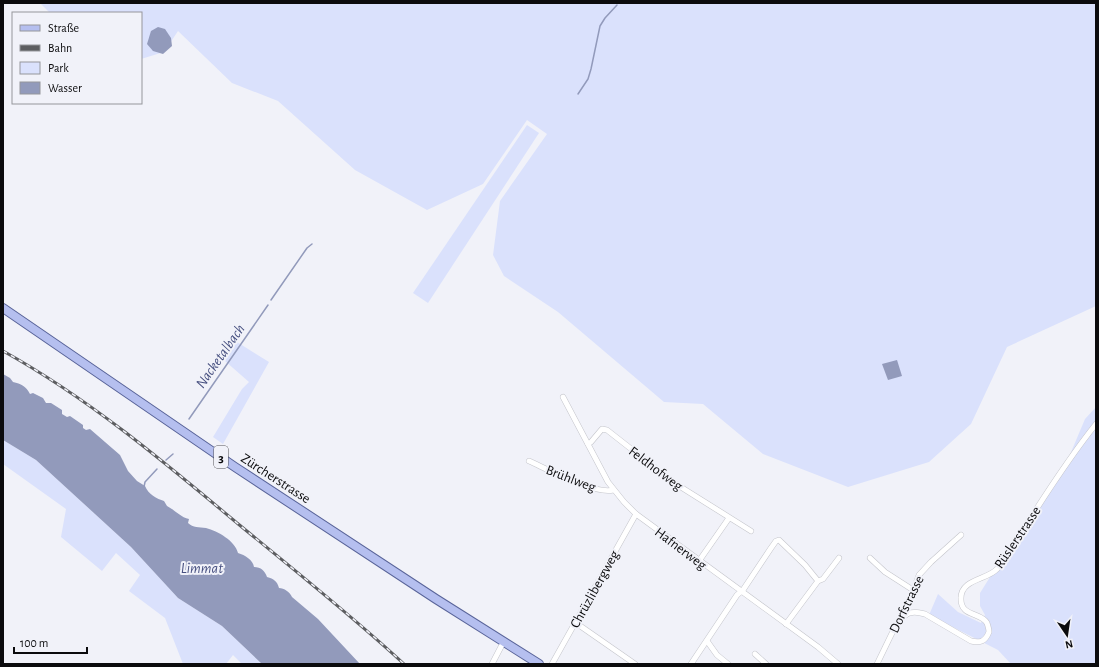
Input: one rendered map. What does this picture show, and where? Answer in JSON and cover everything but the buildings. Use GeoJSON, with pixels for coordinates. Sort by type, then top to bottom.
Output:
{"type":"FeatureCollection","features":[{"type":"Feature","properties":{"kind":"main road","name":"Zürcherstrasse"},"geometry":{"type":"LineString","coordinates":[[3,308],[235,466],[436,599],[539,664]]}},
{"type":"Feature","properties":{"kind":"street","name":"Hafnerweg"},"geometry":{"type":"LineString","coordinates":[[563,397],[608,482],[613,490],[636,514],[818,647],[838,664]]}},
{"type":"Feature","properties":{"kind":"street","name":"Rüslerstrasse"},"geometry":{"type":"LineString","coordinates":[[904,616],[917,612],[925,614],[971,641],[983,641],[989,632],[988,624],[984,619],[969,613],[965,609],[962,604],[961,594],[966,586],[996,570],[1057,477],[1096,424]]}},
{"type":"Feature","properties":{"kind":"street","name":"Feldhofweg"},"geometry":{"type":"LineString","coordinates":[[588,444],[602,429],[607,430],[676,484],[751,532]]}},
{"type":"Feature","properties":{"kind":"street","name":"Brühlweg"},"geometry":{"type":"LineString","coordinates":[[529,461],[595,489],[608,491],[613,490]]}},
{"type":"Feature","properties":{"kind":"street","name":"Chrüzlibergweg"},"geometry":{"type":"LineString","coordinates":[[552,664],[636,514]]}},
{"type":"Feature","properties":{"kind":"street"},"geometry":{"type":"LineString","coordinates":[[699,561],[729,518]]}},
{"type":"Feature","properties":{"kind":"street","name":"Dorfstrasse"},"geometry":{"type":"LineString","coordinates":[[877,664],[895,627],[904,616],[919,575],[961,535]]}},
{"type":"Feature","properties":{"kind":"street"},"geometry":{"type":"LineString","coordinates":[[691,664],[776,541],[779,540],[805,565],[818,581]]}},
{"type":"Feature","properties":{"kind":"street"},"geometry":{"type":"LineString","coordinates":[[786,624],[818,581],[823,579],[839,558]]}},
{"type":"Feature","properties":{"kind":"street"},"geometry":{"type":"LineString","coordinates":[[870,558],[884,572],[913,590]]}},
{"type":"Feature","properties":{"kind":"street"},"geometry":{"type":"LineString","coordinates":[[576,623],[635,664]]}},
{"type":"Feature","properties":{"kind":"street"},"geometry":{"type":"LineString","coordinates":[[492,664],[504,641]]}},
{"type":"Feature","properties":{"kind":"street"},"geometry":{"type":"LineString","coordinates":[[707,641],[717,655],[728,664]]}},
{"type":"Feature","properties":{"kind":"street"},"geometry":{"type":"LineString","coordinates":[[755,654],[766,664]]}},
{"type":"Feature","properties":{"kind":"green space"},"geometry":{"type":"Polygon","coordinates":[[[40,3],[1096,3],[1096,306],[1007,347],[971,424],[929,462],[848,487],[763,454],[703,404],[664,402],[558,312],[504,276],[493,255],[500,201],[547,134],[527,120],[483,184],[427,210],[355,170],[278,101],[232,83],[178,31],[164,52],[142,59],[142,12],[49,12],[40,3]]]}},
{"type":"Feature","properties":{"kind":"green space"},"geometry":{"type":"Polygon","coordinates":[[[527,125],[539,133],[428,303],[413,293],[527,125]]]}},
{"type":"Feature","properties":{"kind":"green space"},"geometry":{"type":"Polygon","coordinates":[[[237,342],[269,362],[223,444],[213,437],[242,389],[249,382],[225,361],[237,342]]]}},
{"type":"Feature","properties":{"kind":"green space"},"geometry":{"type":"Polygon","coordinates":[[[1096,407],[1096,664],[1011,664],[998,650],[929,615],[938,594],[958,612],[981,623],[985,615],[980,606],[980,593],[1007,550],[1057,477],[1061,476],[1085,419],[1096,407]]]}},
{"type":"Feature","properties":{"kind":"green space"},"geometry":{"type":"Polygon","coordinates":[[[3,440],[36,460],[131,547],[178,598],[222,626],[262,664],[242,664],[233,655],[226,664],[183,664],[165,618],[129,591],[140,575],[116,553],[102,571],[61,537],[66,509],[3,464],[3,440]]]}},
{"type":"Feature","properties":{"kind":"water"},"geometry":{"type":"Polygon","coordinates":[[[158,27],[165,29],[171,38],[172,46],[163,54],[153,51],[147,44],[151,31],[158,27]]]}},
{"type":"Feature","properties":{"kind":"water"},"geometry":{"type":"Polygon","coordinates":[[[897,360],[902,376],[888,380],[882,364],[897,360]]]}},
{"type":"Feature","properties":{"kind":"water","name":"Limmat"},"geometry":{"type":"Polygon","coordinates":[[[3,374],[10,378],[13,382],[23,386],[30,394],[33,393],[43,398],[46,403],[51,403],[62,410],[62,414],[67,417],[70,416],[83,425],[83,428],[86,430],[90,429],[120,455],[128,471],[137,481],[145,486],[153,496],[164,501],[167,506],[183,517],[189,519],[188,523],[190,525],[194,527],[211,529],[230,541],[238,553],[248,558],[254,567],[262,570],[267,577],[276,582],[279,588],[288,592],[318,619],[360,664],[262,664],[222,626],[178,598],[131,547],[36,460],[3,440],[3,374]]]}},
{"type":"Feature","properties":{"kind":"waterway"},"geometry":{"type":"LineString","coordinates":[[578,94],[588,79],[600,26],[617,5]]}},
{"type":"Feature","properties":{"kind":"waterway","name":"Nacketalbach"},"geometry":{"type":"LineString","coordinates":[[271,300],[307,248],[312,244]]}},
{"type":"Feature","properties":{"kind":"waterway","name":"Nacketalbach"},"geometry":{"type":"LineString","coordinates":[[189,419],[268,305]]}},
{"type":"Feature","properties":{"kind":"waterway","name":"Nacketalbach"},"geometry":{"type":"LineString","coordinates":[[166,460],[173,454]]}},
{"type":"Feature","properties":{"kind":"waterway","name":"Nacketalbach"},"geometry":{"type":"LineString","coordinates":[[144,487],[145,482],[157,469]]}},
{"type":"Feature","properties":{"kind":"railway"},"geometry":{"type":"LineString","coordinates":[[3,351],[65,389],[124,431],[322,592],[404,664]]}}]}
